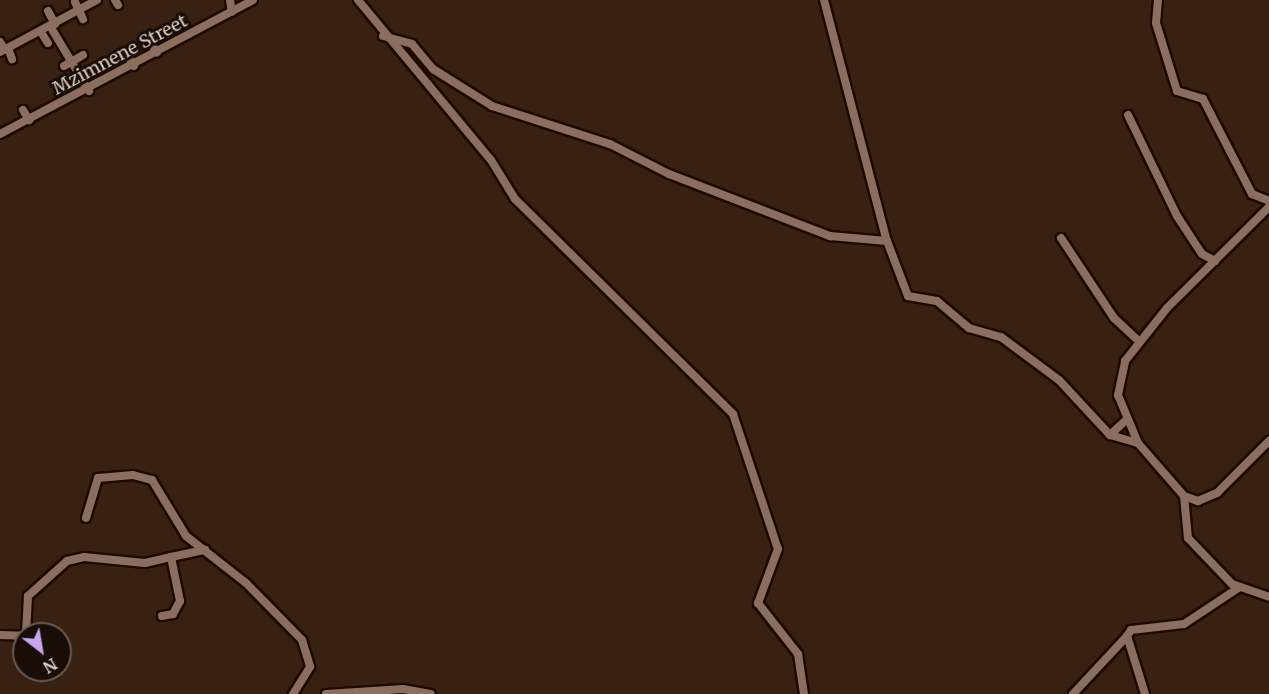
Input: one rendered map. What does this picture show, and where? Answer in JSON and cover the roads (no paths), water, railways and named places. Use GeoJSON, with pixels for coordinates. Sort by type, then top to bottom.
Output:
{"type":"FeatureCollection","features":[{"type":"Feature","properties":{"kind":"street"},"geometry":{"type":"LineString","coordinates":[[4,50],[97,0]]}},
{"type":"Feature","properties":{"kind":"street"},"geometry":{"type":"LineString","coordinates":[[230,0],[232,12]]}},
{"type":"Feature","properties":{"kind":"street","name":"Mzimnene Street"},"geometry":{"type":"LineString","coordinates":[[0,134],[88,91],[232,12],[242,3],[253,0]]}},
{"type":"Feature","properties":{"kind":"street"},"geometry":{"type":"LineString","coordinates":[[358,0],[383,36],[491,160],[515,199],[733,414],[778,549],[758,603],[798,654],[804,694]]}},
{"type":"Feature","properties":{"kind":"street"},"geometry":{"type":"LineString","coordinates":[[824,0],[832,49],[849,92],[887,241],[908,296],[937,301],[969,328],[1001,338],[1059,380],[1110,435],[1138,442]]}},
{"type":"Feature","properties":{"kind":"street"},"geometry":{"type":"LineString","coordinates":[[1158,0],[1156,23],[1177,91],[1203,99],[1252,194],[1269,201]]}},
{"type":"Feature","properties":{"kind":"street"},"geometry":{"type":"LineString","coordinates":[[75,2],[82,8],[95,12]]}},
{"type":"Feature","properties":{"kind":"street"},"geometry":{"type":"LineString","coordinates":[[82,8],[82,19]]}},
{"type":"Feature","properties":{"kind":"street"},"geometry":{"type":"LineString","coordinates":[[48,10],[68,64],[88,91]]}},
{"type":"Feature","properties":{"kind":"street"},"geometry":{"type":"LineString","coordinates":[[41,32],[48,43]]}},
{"type":"Feature","properties":{"kind":"street"},"geometry":{"type":"LineString","coordinates":[[383,36],[412,44],[433,69],[492,106],[610,144],[669,174],[830,236],[887,241]]}},
{"type":"Feature","properties":{"kind":"street"},"geometry":{"type":"LineString","coordinates":[[148,38],[157,53]]}},
{"type":"Feature","properties":{"kind":"street"},"geometry":{"type":"LineString","coordinates":[[0,42],[12,59]]}},
{"type":"Feature","properties":{"kind":"street"},"geometry":{"type":"LineString","coordinates":[[68,64],[82,54]]}},
{"type":"Feature","properties":{"kind":"street"},"geometry":{"type":"LineString","coordinates":[[128,54],[134,66]]}},
{"type":"Feature","properties":{"kind":"street"},"geometry":{"type":"LineString","coordinates":[[23,110],[29,120]]}},
{"type":"Feature","properties":{"kind":"street"},"geometry":{"type":"LineString","coordinates":[[1128,115],[1177,216],[1203,254],[1215,261]]}},
{"type":"Feature","properties":{"kind":"street"},"geometry":{"type":"LineString","coordinates":[[1269,207],[1140,342],[1119,374],[1125,421],[1138,442],[1184,496],[1188,538],[1240,587],[1269,597]]}},
{"type":"Feature","properties":{"kind":"street"},"geometry":{"type":"LineString","coordinates":[[1061,238],[1114,318],[1140,342]]}},
{"type":"Feature","properties":{"kind":"street"},"geometry":{"type":"LineString","coordinates":[[1110,435],[1125,421]]}},
{"type":"Feature","properties":{"kind":"street"},"geometry":{"type":"LineString","coordinates":[[1184,496],[1209,498],[1269,441]]}},
{"type":"Feature","properties":{"kind":"street"},"geometry":{"type":"LineString","coordinates":[[86,518],[95,480],[146,477],[177,526],[273,609],[309,652],[310,667],[293,694]]}},
{"type":"Feature","properties":{"kind":"street"},"geometry":{"type":"LineString","coordinates":[[26,622],[28,596],[67,561],[84,557],[145,563],[205,550]]}},
{"type":"Feature","properties":{"kind":"street"},"geometry":{"type":"LineString","coordinates":[[162,616],[173,614],[180,601],[171,557]]}},
{"type":"Feature","properties":{"kind":"street"},"geometry":{"type":"LineString","coordinates":[[1073,694],[1127,636],[1143,624],[1184,624],[1240,587]]}},
{"type":"Feature","properties":{"kind":"street"},"geometry":{"type":"LineString","coordinates":[[1127,636],[1145,694]]}},
{"type":"Feature","properties":{"kind":"street"},"geometry":{"type":"LineString","coordinates":[[326,694],[403,689],[431,694]]}}]}
